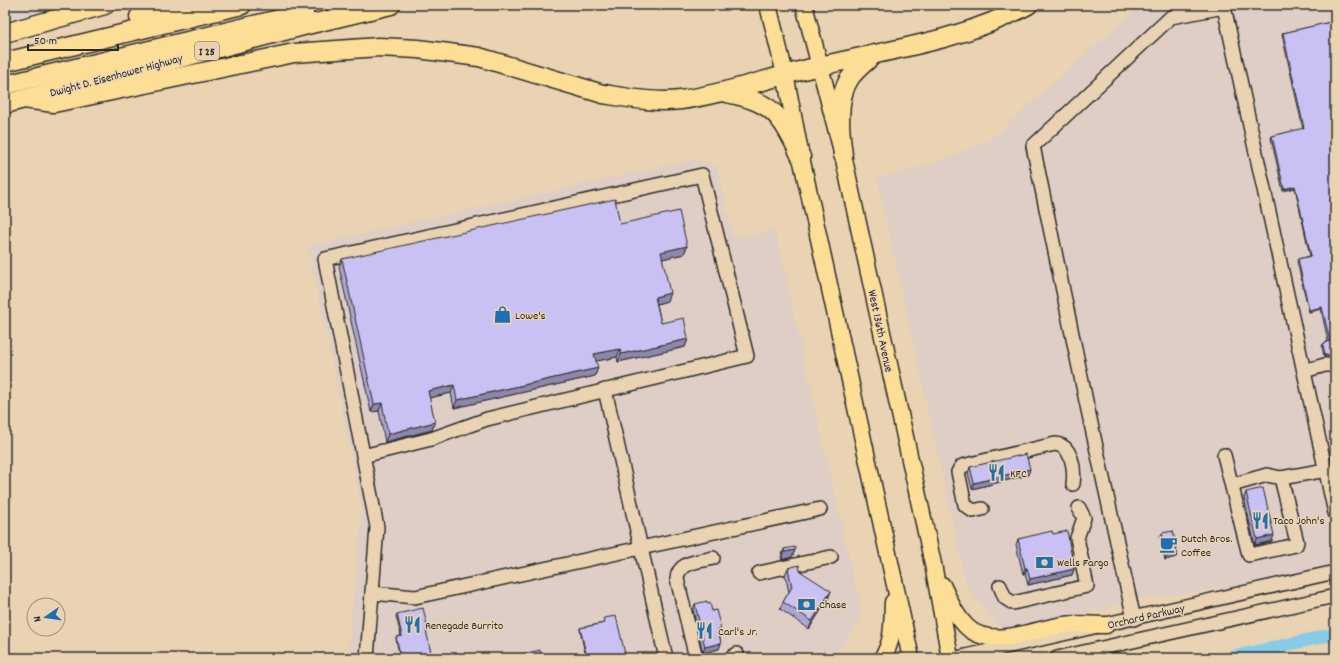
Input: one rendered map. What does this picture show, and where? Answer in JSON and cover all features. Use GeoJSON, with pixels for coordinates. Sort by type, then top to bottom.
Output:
{"type":"FeatureCollection","features":[{"type":"Feature","properties":{"kind":"highway"},"geometry":{"type":"LineString","coordinates":[[5,33],[105,5]]}},
{"type":"Feature","properties":{"kind":"highway"},"geometry":{"type":"LineString","coordinates":[[5,50],[187,5]]}},
{"type":"Feature","properties":{"kind":"highway"},"geometry":{"type":"LineString","coordinates":[[5,62],[242,5]]}},
{"type":"Feature","properties":{"kind":"highway"},"geometry":{"type":"LineString","coordinates":[[5,85],[337,5]]}},
{"type":"Feature","properties":{"kind":"highway","name":"Dwight D. Eisenhower Highway"},"geometry":{"type":"LineString","coordinates":[[5,104],[307,25],[390,5]]}},
{"type":"Feature","properties":{"kind":"highway"},"geometry":{"type":"LineString","coordinates":[[24,99],[54,103],[294,54],[379,47],[479,57],[603,94],[644,101],[682,99],[720,92],[819,66],[872,56],[985,24],[1028,5]]}},
{"type":"Feature","properties":{"kind":"highway"},"geometry":{"type":"LineString","coordinates":[[842,155],[842,107],[845,90],[850,78],[872,56]]}},
{"type":"Feature","properties":{"kind":"highway"},"geometry":{"type":"LineString","coordinates":[[720,92],[756,100],[770,109],[785,127],[800,156]]}},
{"type":"Feature","properties":{"kind":"main road"},"geometry":{"type":"LineString","coordinates":[[768,5],[785,74],[800,156],[911,658]]}},
{"type":"Feature","properties":{"kind":"main road","name":"West 136th Avenue"},"geometry":{"type":"LineString","coordinates":[[804,5],[842,155],[933,564],[950,658]]}},
{"type":"Feature","properties":{"kind":"main road"},"geometry":{"type":"LineString","coordinates":[[933,564],[952,606],[961,621],[979,635],[998,638],[1064,625],[1106,625]]}},
{"type":"Feature","properties":{"kind":"main road"},"geometry":{"type":"LineString","coordinates":[[882,658],[888,649],[892,634],[893,574]]}},
{"type":"Feature","properties":{"kind":"street"},"geometry":{"type":"LineString","coordinates":[[1134,619],[1086,401],[1033,146],[1171,17],[1224,7],[1335,513]]}},
{"type":"Feature","properties":{"kind":"street"},"geometry":{"type":"LineString","coordinates":[[363,456],[431,439],[487,419],[747,356],[702,175],[325,259],[363,456],[377,527],[367,658]]}},
{"type":"Feature","properties":{"kind":"street"},"geometry":{"type":"LineString","coordinates":[[1304,371],[1325,365],[1335,365]]}},
{"type":"Feature","properties":{"kind":"street"},"geometry":{"type":"LineString","coordinates":[[605,390],[666,658]]}},
{"type":"Feature","properties":{"kind":"street"},"geometry":{"type":"LineString","coordinates":[[982,509],[973,511],[965,505],[958,472],[962,466],[1055,444],[1062,444],[1067,448],[1070,456],[1074,478],[1073,484]]}},
{"type":"Feature","properties":{"kind":"street"},"geometry":{"type":"LineString","coordinates":[[1224,455],[1249,555],[1293,546],[1297,542],[1281,478]]}},
{"type":"Feature","properties":{"kind":"street"},"geometry":{"type":"LineString","coordinates":[[1232,485],[1267,475],[1281,478],[1326,470]]}},
{"type":"Feature","properties":{"kind":"street"},"geometry":{"type":"LineString","coordinates":[[1000,586],[1005,598],[1013,603],[1087,586],[1077,538],[1084,518],[1079,508]]}},
{"type":"Feature","properties":{"kind":"street"},"geometry":{"type":"LineString","coordinates":[[372,593],[415,597],[820,509]]}},
{"type":"Feature","properties":{"kind":"street"},"geometry":{"type":"LineString","coordinates":[[759,573],[831,557]]}},
{"type":"Feature","properties":{"kind":"street"},"geometry":{"type":"LineString","coordinates":[[696,658],[677,579],[677,573],[679,568],[713,558]]}},
{"type":"Feature","properties":{"kind":"street","name":"Orchard Parkway"},"geometry":{"type":"LineString","coordinates":[[957,658],[1134,619],[1335,572]]}},
{"type":"Feature","properties":{"kind":"street","name":"Orchard Parkway"},"geometry":{"type":"LineString","coordinates":[[1057,658],[1335,596]]}},
{"type":"Feature","properties":{"kind":"shaded area"},"geometry":{"type":"Polygon","coordinates":[[[5,5],[76,5],[5,25],[5,5]]]}},
{"type":"Feature","properties":{"kind":"shaded area"},"geometry":{"type":"Polygon","coordinates":[[[1141,5],[1335,5],[1335,572],[1306,579],[1144,598],[1004,634],[966,584],[877,178],[936,163],[991,139],[1141,5]]]}},
{"type":"Feature","properties":{"kind":"shaded area"},"geometry":{"type":"Polygon","coordinates":[[[694,159],[717,167],[733,238],[775,230],[862,615],[839,652],[814,658],[347,658],[362,509],[308,246],[694,159]]]}},
{"type":"Feature","properties":{"kind":"building"},"geometry":{"type":"Polygon","coordinates":[[[1335,21],[1335,356],[1325,355],[1323,344],[1330,341],[1322,307],[1309,310],[1298,259],[1311,256],[1295,186],[1284,189],[1272,136],[1304,128],[1283,33],[1335,21]]]}},
{"type":"Feature","properties":{"kind":"building","name":"Lowe's"},"geometry":{"type":"Polygon","coordinates":[[[615,199],[620,224],[679,211],[687,246],[661,252],[670,293],[655,297],[661,323],[684,318],[688,339],[621,354],[620,349],[594,354],[598,368],[457,400],[454,385],[428,391],[435,422],[388,434],[382,403],[374,404],[342,259],[615,199]]]}},
{"type":"Feature","properties":{"kind":"building","name":"KFC"},"geometry":{"type":"Polygon","coordinates":[[[1026,454],[1030,469],[974,483],[970,467],[1026,454]]]}},
{"type":"Feature","properties":{"kind":"building","name":"Taco John's"},"geometry":{"type":"Polygon","coordinates":[[[1263,488],[1274,535],[1257,539],[1246,492],[1263,488]]]}},
{"type":"Feature","properties":{"kind":"building","name":"Wells Fargo"},"geometry":{"type":"Polygon","coordinates":[[[1052,531],[1053,534],[1067,531],[1074,569],[1030,579],[1027,568],[1025,568],[1018,539],[1052,531]]]}},
{"type":"Feature","properties":{"kind":"building"},"geometry":{"type":"Polygon","coordinates":[[[1173,531],[1177,553],[1167,555],[1162,533],[1173,531]]]}},
{"type":"Feature","properties":{"kind":"building"},"geometry":{"type":"Polygon","coordinates":[[[795,547],[795,550],[784,552],[784,549],[795,547]]]}},
{"type":"Feature","properties":{"kind":"building"},"geometry":{"type":"Polygon","coordinates":[[[799,565],[800,571],[831,591],[812,621],[783,602],[792,587],[788,568],[799,565]]]}},
{"type":"Feature","properties":{"kind":"building"},"geometry":{"type":"Polygon","coordinates":[[[707,601],[707,604],[710,603],[712,611],[716,610],[721,629],[718,629],[721,643],[705,647],[695,604],[707,601]]]}},
{"type":"Feature","properties":{"kind":"building"},"geometry":{"type":"Polygon","coordinates":[[[423,608],[428,629],[426,630],[432,658],[401,658],[396,637],[402,636],[397,614],[423,608]]]}},
{"type":"Feature","properties":{"kind":"building"},"geometry":{"type":"Polygon","coordinates":[[[616,616],[626,658],[587,658],[580,628],[605,623],[604,618],[616,616]]]}},
{"type":"Feature","properties":{"kind":"building"},"geometry":{"type":"Polygon","coordinates":[[[540,650],[541,658],[505,658],[540,650]]]}},
{"type":"Feature","properties":{"kind":"waterway"},"geometry":{"type":"LineString","coordinates":[[1228,658],[1335,634]]}},
{"type":"Feature","properties":{"kind":"place","name":"Lowe's"},"geometry":{"type":"Point","coordinates":[502,315]}},
{"type":"Feature","properties":{"kind":"place","name":"KFC"},"geometry":{"type":"Point","coordinates":[997,473]}},
{"type":"Feature","properties":{"kind":"place","name":"Taco John's"},"geometry":{"type":"Point","coordinates":[1260,520]}},
{"type":"Feature","properties":{"kind":"place","name":"Dutch Bros. Coffee"},"geometry":{"type":"Point","coordinates":[1168,545]}},
{"type":"Feature","properties":{"kind":"place","name":"Wells Fargo"},"geometry":{"type":"Point","coordinates":[1044,562]}},
{"type":"Feature","properties":{"kind":"place","name":"Chase"},"geometry":{"type":"Point","coordinates":[806,604]}},
{"type":"Feature","properties":{"kind":"place","name":"Renegade Burrito"},"geometry":{"type":"Point","coordinates":[412,625]}},
{"type":"Feature","properties":{"kind":"place","name":"Carl's Jr."},"geometry":{"type":"Point","coordinates":[705,631]}}]}
